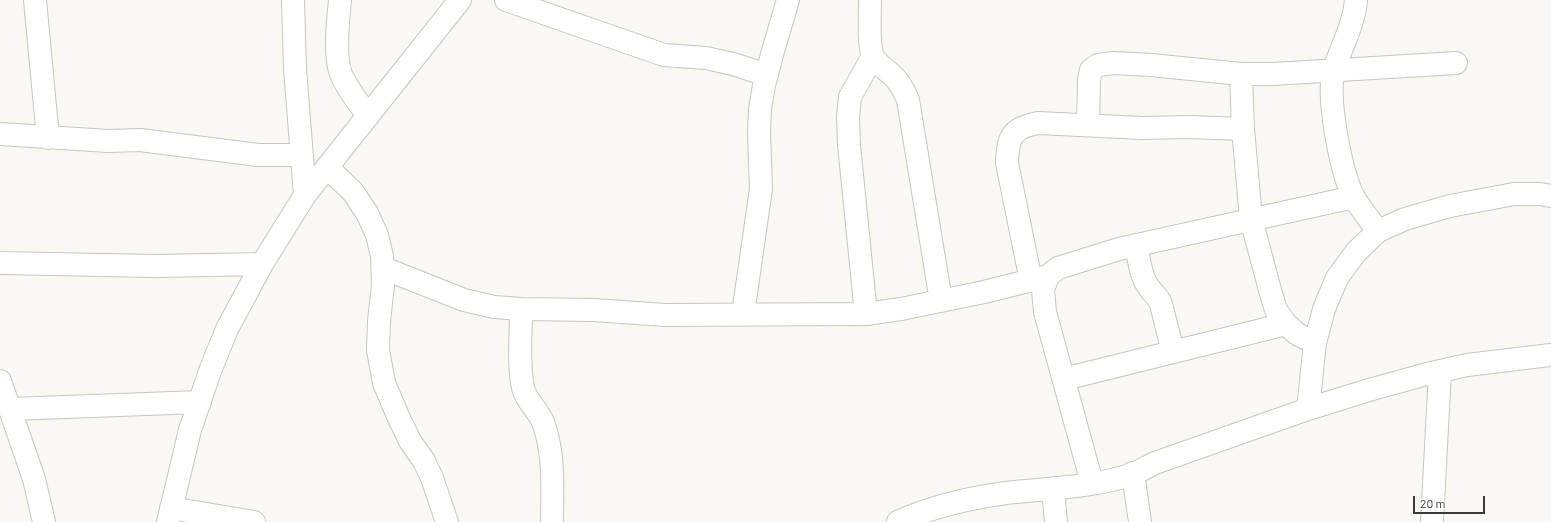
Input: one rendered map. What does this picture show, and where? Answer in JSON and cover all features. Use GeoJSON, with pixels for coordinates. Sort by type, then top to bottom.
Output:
{"type":"FeatureCollection","features":[{"type":"Feature","properties":{"kind":"street"},"geometry":{"type":"LineString","coordinates":[[35,0],[48,138]]}},
{"type":"Feature","properties":{"kind":"street"},"geometry":{"type":"LineString","coordinates":[[293,0],[295,69],[305,195]]}},
{"type":"Feature","properties":{"kind":"street"},"geometry":{"type":"LineString","coordinates":[[340,0],[338,60],[341,73],[347,86],[368,116]]}},
{"type":"Feature","properties":{"kind":"street"},"geometry":{"type":"LineString","coordinates":[[254,522],[169,515],[186,445],[227,329],[262,264],[305,195],[460,0]]}},
{"type":"Feature","properties":{"kind":"street"},"geometry":{"type":"LineString","coordinates":[[506,0],[664,55],[706,58],[732,64],[767,75]]}},
{"type":"Feature","properties":{"kind":"street"},"geometry":{"type":"LineString","coordinates":[[743,314],[762,190],[759,132],[760,109],[767,75],[788,0]]}},
{"type":"Feature","properties":{"kind":"street"},"geometry":{"type":"LineString","coordinates":[[870,0],[870,30],[873,56],[902,87],[908,100],[941,301]]}},
{"type":"Feature","properties":{"kind":"street"},"geometry":{"type":"LineString","coordinates":[[1356,0],[1347,38],[1334,71],[1332,95],[1334,117],[1346,179],[1354,197],[1378,231]]}},
{"type":"Feature","properties":{"kind":"street"},"geometry":{"type":"LineString","coordinates":[[866,314],[849,145],[848,117],[850,97],[873,56]]}},
{"type":"Feature","properties":{"kind":"street"},"geometry":{"type":"LineString","coordinates":[[1088,125],[1091,70],[1098,65],[1114,63],[1151,65],[1241,74],[1273,74],[1456,63]]}},
{"type":"Feature","properties":{"kind":"street"},"geometry":{"type":"LineString","coordinates":[[1241,74],[1243,129],[1251,219],[1272,297],[1276,310],[1286,324],[1297,334],[1315,343]]}},
{"type":"Feature","properties":{"kind":"street"},"geometry":{"type":"LineString","coordinates":[[1092,483],[1045,312],[1043,290],[1007,163],[1007,145],[1013,132],[1024,126],[1038,123],[1142,128],[1189,127],[1243,129]]}},
{"type":"Feature","properties":{"kind":"street"},"geometry":{"type":"LineString","coordinates":[[0,134],[108,141],[140,140],[258,155],[302,155]]}},
{"type":"Feature","properties":{"kind":"street"},"geometry":{"type":"LineString","coordinates":[[327,167],[353,192],[367,213],[377,235],[383,268],[378,350],[384,383],[410,441],[424,461],[432,478],[447,522]]}},
{"type":"Feature","properties":{"kind":"street"},"geometry":{"type":"LineString","coordinates":[[1308,409],[1315,343],[1324,309],[1337,278],[1356,252],[1378,231],[1404,218],[1450,206],[1514,194],[1540,194],[1551,196]]}},
{"type":"Feature","properties":{"kind":"street"},"geometry":{"type":"LineString","coordinates":[[383,268],[464,300],[494,307],[587,310],[665,315],[866,314],[984,292],[1039,278],[1058,268],[1085,258],[1136,245],[1354,197]]}},
{"type":"Feature","properties":{"kind":"street"},"geometry":{"type":"LineString","coordinates":[[1136,245],[1143,276],[1147,286],[1158,297],[1161,304],[1173,352]]}},
{"type":"Feature","properties":{"kind":"street"},"geometry":{"type":"LineString","coordinates":[[0,263],[155,266],[262,264]]}},
{"type":"Feature","properties":{"kind":"street"},"geometry":{"type":"LineString","coordinates":[[522,309],[521,366],[523,389],[530,403],[541,416],[548,435],[552,457],[552,522]]}},
{"type":"Feature","properties":{"kind":"street"},"geometry":{"type":"LineString","coordinates":[[1064,379],[1286,324]]}},
{"type":"Feature","properties":{"kind":"street"},"geometry":{"type":"LineString","coordinates":[[898,522],[921,511],[954,502],[1006,493],[1092,483],[1133,474],[1155,463],[1308,409],[1369,390],[1440,371],[1467,365],[1551,355]]}},
{"type":"Feature","properties":{"kind":"street"},"geometry":{"type":"LineString","coordinates":[[1432,522],[1440,371]]}},
{"type":"Feature","properties":{"kind":"street"},"geometry":{"type":"LineString","coordinates":[[0,381],[34,478],[44,522]]}},
{"type":"Feature","properties":{"kind":"street"},"geometry":{"type":"LineString","coordinates":[[10,409],[200,402]]}},
{"type":"Feature","properties":{"kind":"street"},"geometry":{"type":"LineString","coordinates":[[1133,474],[1140,522]]}},
{"type":"Feature","properties":{"kind":"street"},"geometry":{"type":"LineString","coordinates":[[1053,488],[1056,522]]}}]}
